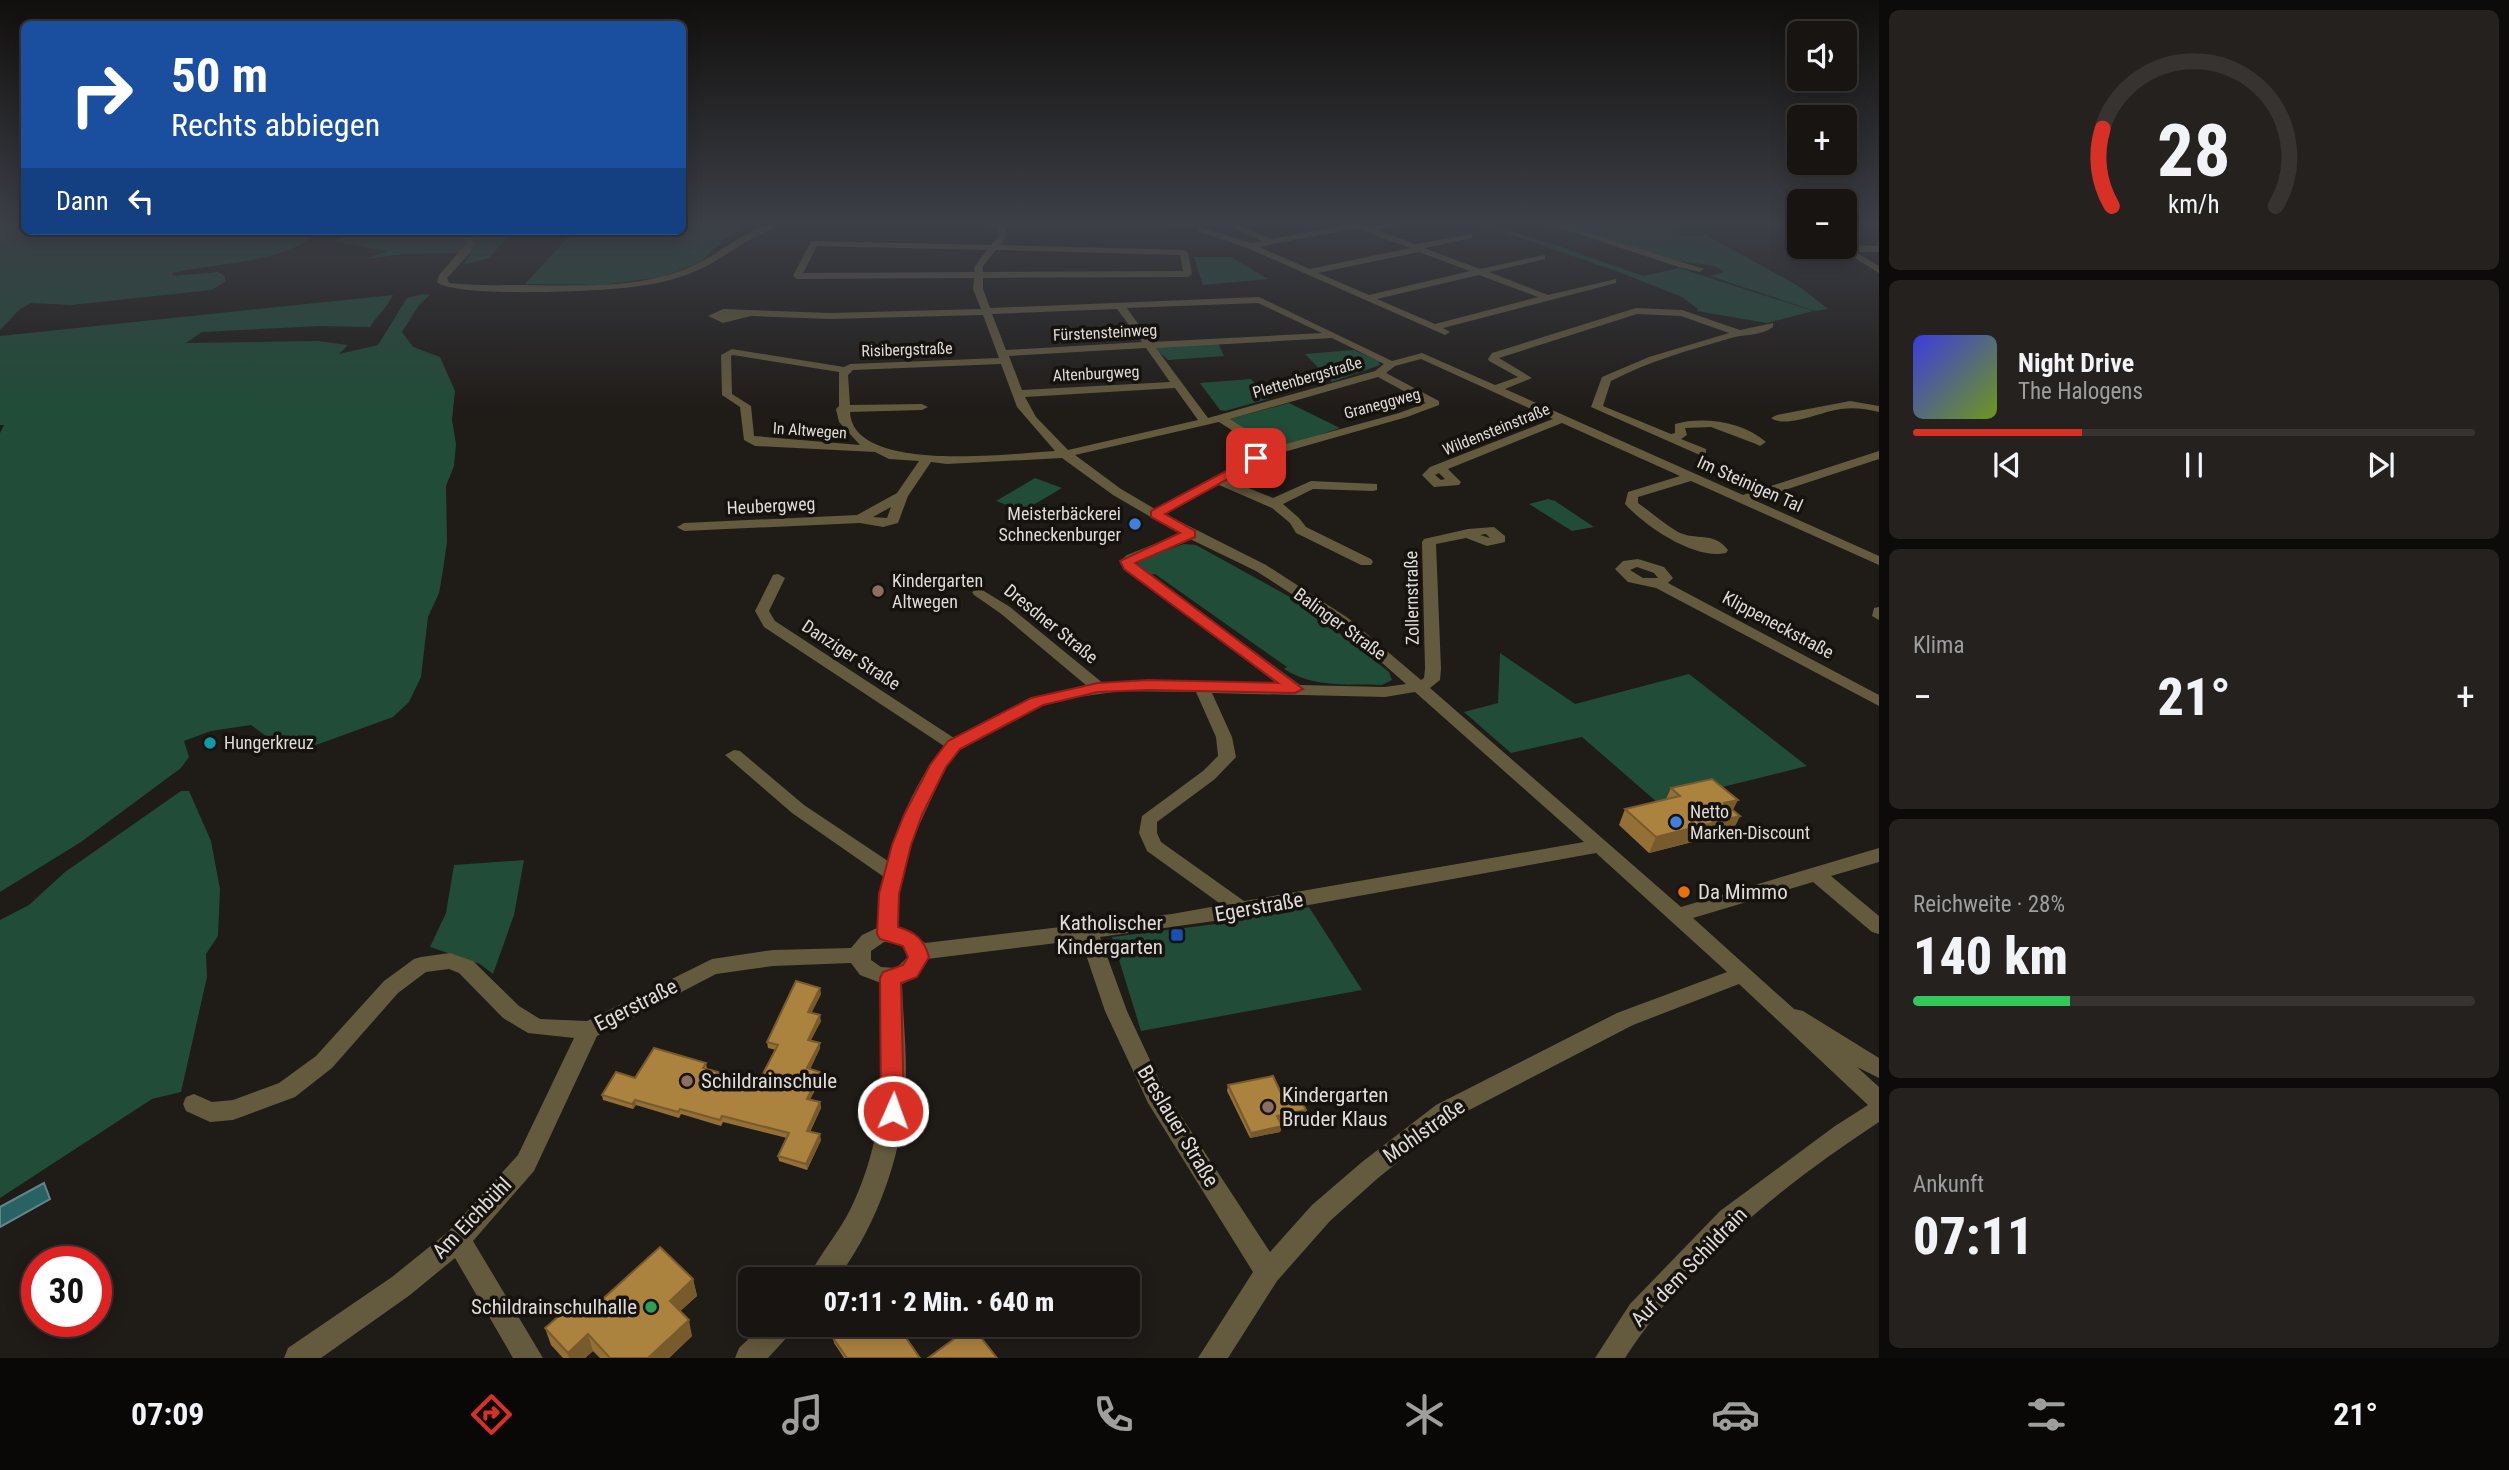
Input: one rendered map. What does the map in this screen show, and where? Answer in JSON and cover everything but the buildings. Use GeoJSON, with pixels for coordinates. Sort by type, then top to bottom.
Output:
{"type":"FeatureCollection","features":[{"type":"Feature","properties":{"kind":"street"},"geometry":{"type":"LineString","coordinates":[[460,286],[555,286]]}},
{"type":"Feature","properties":{"kind":"street","name":"Balinger Straße"},"geometry":{"type":"LineString","coordinates":[[979,286],[1017,394],[1032,419],[1065,454],[1117,492],[1190,534],[1261,568],[1343,621],[1678,915],[1879,1101]]}},
{"type":"Feature","properties":{"kind":"street"},"geometry":{"type":"LineString","coordinates":[[1342,286],[1439,330],[1545,297],[1590,286]]}},
{"type":"Feature","properties":{"kind":"street"},"geometry":{"type":"LineString","coordinates":[[1368,298],[1421,286]]}},
{"type":"Feature","properties":{"kind":"street"},"geometry":{"type":"LineString","coordinates":[[1517,286],[1545,297]]}},
{"type":"Feature","properties":{"kind":"street","name":"Plettenbergstraße"},"geometry":{"type":"LineString","coordinates":[[751,313],[830,316],[1259,300],[1391,364],[1379,373],[1221,418],[1065,454]]}},
{"type":"Feature","properties":{"kind":"street"},"geometry":{"type":"LineString","coordinates":[[1121,306],[1205,422]]}},
{"type":"Feature","properties":{"kind":"street"},"geometry":{"type":"LineString","coordinates":[[1497,388],[1527,378],[1497,362],[1493,359],[1496,355],[1623,313],[1651,310],[1682,313],[1740,333]]}},
{"type":"Feature","properties":{"kind":"street","name":"Im Steinigen Tal"},"geometry":{"type":"LineString","coordinates":[[1702,452],[1597,407],[1606,379],[1633,367],[1740,333],[1764,330],[1770,325]]}},
{"type":"Feature","properties":{"kind":"street","name":"Fürstensteinweg"},"geometry":{"type":"LineString","coordinates":[[1004,357],[1150,345],[1335,335]]}},
{"type":"Feature","properties":{"kind":"street","name":"In Altwegen"},"geometry":{"type":"LineString","coordinates":[[845,370],[748,354],[727,360],[727,395],[745,406],[748,438],[755,442],[876,449]]}},
{"type":"Feature","properties":{"kind":"street","name":"Im Steinigen Tal"},"geometry":{"type":"LineString","coordinates":[[1391,364],[1422,356],[1879,561]]}},
{"type":"Feature","properties":{"kind":"street","name":"Risibergstraße"},"geometry":{"type":"LineString","coordinates":[[842,410],[845,370],[859,366],[1004,357]]}},
{"type":"Feature","properties":{"kind":"street","name":"Graneggweg"},"geometry":{"type":"LineString","coordinates":[[1155,514],[1273,450],[1403,415],[1435,403],[1379,373]]}},
{"type":"Feature","properties":{"kind":"street","name":"Altenburgweg"},"geometry":{"type":"LineString","coordinates":[[1017,394],[1176,385]]}},
{"type":"Feature","properties":{"kind":"street"},"geometry":{"type":"LineString","coordinates":[[1777,418],[1793,418],[1844,403],[1860,403],[1879,409]]}},
{"type":"Feature","properties":{"kind":"street"},"geometry":{"type":"LineString","coordinates":[[922,407],[842,410],[845,422],[852,432],[889,455],[926,460],[1065,454]]}},
{"type":"Feature","properties":{"kind":"street"},"geometry":{"type":"LineString","coordinates":[[1221,418],[1273,450]]}},
{"type":"Feature","properties":{"kind":"street","name":"Wildensteinstraße"},"geometry":{"type":"LineString","coordinates":[[1440,467],[1563,419]]}},
{"type":"Feature","properties":{"kind":"street"},"geometry":{"type":"LineString","coordinates":[[1671,438],[1681,435],[1679,426],[1689,422],[1711,422],[1760,442]]}},
{"type":"Feature","properties":{"kind":"street"},"geometry":{"type":"LineString","coordinates":[[1607,438],[1643,426]]}},
{"type":"Feature","properties":{"kind":"street"},"geometry":{"type":"LineString","coordinates":[[1742,500],[1798,478],[1830,472],[1877,457]]}},
{"type":"Feature","properties":{"kind":"street","name":"Heubergweg"},"geometry":{"type":"LineString","coordinates":[[684,527],[768,526],[860,519],[883,523],[893,520],[902,496],[926,460]]}},
{"type":"Feature","properties":{"kind":"street"},"geometry":{"type":"LineString","coordinates":[[1680,537],[1631,504],[1632,495],[1691,477]]}},
{"type":"Feature","properties":{"kind":"street"},"geometry":{"type":"LineString","coordinates":[[1218,480],[1272,504],[1297,521],[1301,530],[1366,562]]}},
{"type":"Feature","properties":{"kind":"street"},"geometry":{"type":"LineString","coordinates":[[1272,504],[1311,485],[1373,487]]}},
{"type":"Feature","properties":{"kind":"street","name":"Zollernstraße"},"geometry":{"type":"LineString","coordinates":[[1420,687],[1432,680],[1433,669],[1429,542],[1468,533]]}},
{"type":"Feature","properties":{"kind":"street"},"geometry":{"type":"LineString","coordinates":[[1190,534],[1132,558],[1127,561],[1129,566],[1295,689]]}},
{"type":"Feature","properties":{"kind":"street","name":"Danziger Straße"},"geometry":{"type":"LineString","coordinates":[[778,579],[762,611],[769,624],[954,745]]}},
{"type":"Feature","properties":{"kind":"street","name":"Klippeneckstraße"},"geometry":{"type":"LineString","coordinates":[[1659,584],[1879,701]]}},
{"type":"Feature","properties":{"kind":"street","name":"Dresdner Straße"},"geometry":{"type":"LineString","coordinates":[[979,592],[1005,610],[1098,687]]}},
{"type":"Feature","properties":{"kind":"street"},"geometry":{"type":"LineString","coordinates":[[887,934],[889,894],[913,815],[938,765],[954,745],[1037,702],[1098,687],[1201,686],[1385,692],[1420,687]]}},
{"type":"Feature","properties":{"kind":"street"},"geometry":{"type":"LineString","coordinates":[[1201,686],[1224,737],[1227,757],[1214,773],[1159,809],[1148,820],[1148,833],[1154,846],[1243,910]]}},
{"type":"Feature","properties":{"kind":"street"},"geometry":{"type":"LineString","coordinates":[[734,755],[798,809],[895,875]]}},
{"type":"Feature","properties":{"kind":"street","name":"Egerstraße"},"geometry":{"type":"LineString","coordinates":[[918,952],[1089,933],[1243,910],[1597,846]]}},
{"type":"Feature","properties":{"kind":"street"},"geometry":{"type":"LineString","coordinates":[[1678,915],[1879,855]]}},
{"type":"Feature","properties":{"kind":"street"},"geometry":{"type":"LineString","coordinates":[[1815,873],[1879,927]]}},
{"type":"Feature","properties":{"kind":"street","name":"Breslauer Straße"},"geometry":{"type":"LineString","coordinates":[[1089,933],[1116,1011],[1156,1096],[1268,1272]]}},
{"type":"Feature","properties":{"kind":"street"},"geometry":{"type":"LineString","coordinates":[[887,934],[906,938],[918,952],[917,961],[910,971],[891,978],[869,973],[862,965],[859,955],[869,940],[887,934]]}},
{"type":"Feature","properties":{"kind":"street","name":"Egerstraße"},"geometry":{"type":"LineString","coordinates":[[194,1104],[210,1112],[233,1110],[287,1090],[324,1062],[391,988],[421,965],[429,963],[450,961],[466,967],[511,1012],[536,1027],[589,1030],[712,967],[773,958],[859,955]]}},
{"type":"Feature","properties":{"kind":"street","name":"Mohlstraße"},"geometry":{"type":"LineString","coordinates":[[1212,1358],[1268,1272],[1321,1213],[1370,1170],[1444,1112],[1625,1019],[1742,975]]}},
{"type":"Feature","properties":{"kind":"street"},"geometry":{"type":"LineString","coordinates":[[831,1267],[869,1199],[893,1111],[891,978]]}},
{"type":"Feature","properties":{"kind":"street","name":"Balinger Straße"},"geometry":{"type":"LineString","coordinates":[[1779,1009],[1811,1024],[1879,1069]]}},
{"type":"Feature","properties":{"kind":"street","name":"Am Eichbühl"},"geometry":{"type":"LineString","coordinates":[[298,1358],[401,1286],[458,1239],[526,1163],[589,1030]]}},
{"type":"Feature","properties":{"kind":"street","name":"Auf dem Schildrain"},"geometry":{"type":"LineString","coordinates":[[1609,1358],[1639,1313],[1729,1219],[1843,1133],[1879,1110]]}},
{"type":"Feature","properties":{"kind":"street"},"geometry":{"type":"LineString","coordinates":[[458,1239],[529,1358]]}},
{"type":"Feature","properties":{"kind":"street"},"geometry":{"type":"LineString","coordinates":[[758,1355],[772,1337]]}},
{"type":"Feature","properties":{"kind":"green space"},"geometry":{"type":"Polygon","coordinates":[[[0,286],[217,286],[211,290],[71,305],[31,303],[19,310],[0,330],[0,286]]]}},
{"type":"Feature","properties":{"kind":"green space"},"geometry":{"type":"Polygon","coordinates":[[[1655,286],[1736,286],[1813,311],[1767,323],[1697,311],[1698,309],[1682,297],[1655,286]]]}},
{"type":"Feature","properties":{"kind":"green space"},"geometry":{"type":"Polygon","coordinates":[[[1741,286],[1799,286],[1828,309],[1815,311],[1741,286]]]}},
{"type":"Feature","properties":{"kind":"green space"},"geometry":{"type":"Polygon","coordinates":[[[393,295],[370,327],[320,326],[202,332],[186,343],[317,341],[348,345],[339,354],[378,345],[407,298],[430,295],[419,305],[402,332],[413,347],[440,357],[455,391],[452,420],[456,444],[454,466],[446,486],[447,542],[439,593],[428,617],[421,677],[409,702],[393,717],[316,745],[275,750],[270,739],[251,725],[211,731],[184,741],[189,757],[181,768],[81,842],[0,892],[0,433],[4,425],[0,425],[0,336],[393,295]]]}},
{"type":"Feature","properties":{"kind":"green space"},"geometry":{"type":"Polygon","coordinates":[[[1218,343],[1224,356],[1168,360],[1153,347],[1218,343]]]}},
{"type":"Feature","properties":{"kind":"green space"},"geometry":{"type":"Polygon","coordinates":[[[1354,350],[1378,361],[1380,365],[1332,382],[1305,354],[1354,350]]]}},
{"type":"Feature","properties":{"kind":"green space"},"geometry":{"type":"Polygon","coordinates":[[[1251,379],[1268,399],[1225,411],[1220,410],[1200,383],[1251,379]]]}},
{"type":"Feature","properties":{"kind":"green space"},"geometry":{"type":"Polygon","coordinates":[[[1289,403],[1340,428],[1277,449],[1230,419],[1289,403]]]}},
{"type":"Feature","properties":{"kind":"green space"},"geometry":{"type":"Polygon","coordinates":[[[1035,478],[1062,488],[1023,511],[996,501],[1035,478]]]}},
{"type":"Feature","properties":{"kind":"green space"},"geometry":{"type":"Polygon","coordinates":[[[1548,499],[1594,527],[1572,531],[1529,504],[1548,499]]]}},
{"type":"Feature","properties":{"kind":"green space"},"geometry":{"type":"Polygon","coordinates":[[[1184,544],[1196,545],[1299,602],[1389,672],[1392,680],[1382,685],[1344,685],[1295,675],[1155,574],[1150,575],[1138,565],[1138,560],[1184,544]]]}},
{"type":"Feature","properties":{"kind":"green space"},"geometry":{"type":"Polygon","coordinates":[[[1500,653],[1575,704],[1689,674],[1807,766],[1658,803],[1582,737],[1511,753],[1464,712],[1498,703],[1500,653]]]}},
{"type":"Feature","properties":{"kind":"green space"},"geometry":{"type":"Polygon","coordinates":[[[181,791],[189,791],[211,841],[220,889],[218,936],[206,954],[207,977],[181,1092],[152,1099],[0,1198],[0,920],[29,905],[65,872],[181,791]]]}},
{"type":"Feature","properties":{"kind":"green space"},"geometry":{"type":"Polygon","coordinates":[[[524,860],[514,915],[493,974],[480,964],[430,947],[446,913],[454,865],[524,860]]]}},
{"type":"Feature","properties":{"kind":"green space"},"geometry":{"type":"Polygon","coordinates":[[[1309,907],[1362,990],[1141,1031],[1112,937],[1216,924],[1309,907]]]}},
{"type":"Feature","properties":{"kind":"water"},"geometry":{"type":"Polygon","coordinates":[[[44,1183],[50,1199],[0,1227],[0,1207],[44,1183]]]}},
{"type":"Feature","properties":{"kind":"place","name":"Meisterbäckerei Schneckenburger"},"geometry":{"type":"Point","coordinates":[1135,524]}},
{"type":"Feature","properties":{"kind":"place","name":"Kindergarten Altwegen"},"geometry":{"type":"Point","coordinates":[878,591]}},
{"type":"Feature","properties":{"kind":"place","name":"Hungerkreuz"},"geometry":{"type":"Point","coordinates":[210,743]}},
{"type":"Feature","properties":{"kind":"place","name":"Netto Marken-Discount"},"geometry":{"type":"Point","coordinates":[1676,822]}},
{"type":"Feature","properties":{"kind":"place","name":"Da Mimmo"},"geometry":{"type":"Point","coordinates":[1684,892]}},
{"type":"Feature","properties":{"kind":"place","name":"Katholischer Kindergarten"},"geometry":{"type":"Point","coordinates":[1177,935]}},
{"type":"Feature","properties":{"kind":"place","name":"Schildrainschule"},"geometry":{"type":"Point","coordinates":[687,1081]}},
{"type":"Feature","properties":{"kind":"place","name":"Kindergarten Bruder Klaus"},"geometry":{"type":"Point","coordinates":[1268,1107]}},
{"type":"Feature","properties":{"kind":"place","name":"Schildrainschulhalle"},"geometry":{"type":"Point","coordinates":[651,1307]}},
{"type":"Feature","properties":{"kind":"route"},"geometry":{"type":"LineString","coordinates":[[893,1111],[895,1093],[891,978],[910,971],[917,961],[918,952],[910,940],[898,934],[887,934],[889,894],[901,845],[913,815],[938,765],[954,745],[1037,702],[1098,687],[1148,685],[1295,689],[1129,566],[1127,561],[1190,534],[1155,514],[1256,458]]}}]}
